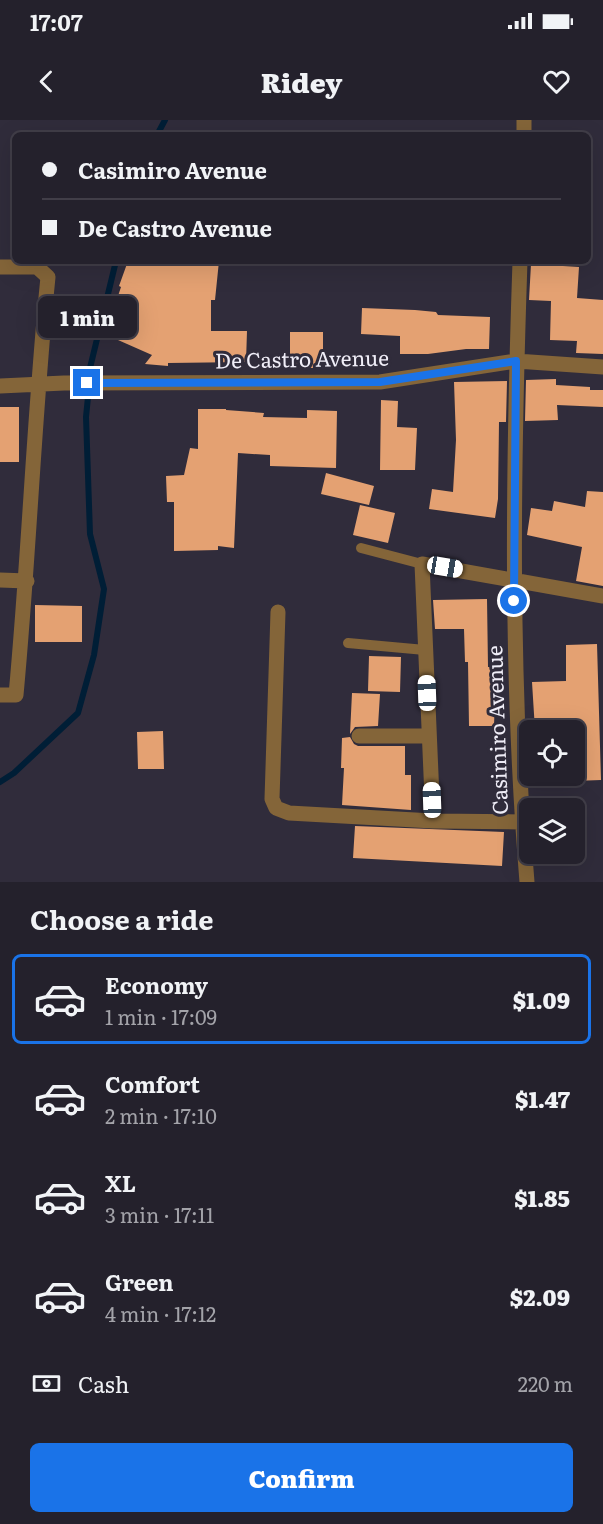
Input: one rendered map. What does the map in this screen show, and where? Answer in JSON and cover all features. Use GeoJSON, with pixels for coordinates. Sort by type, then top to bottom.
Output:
{"type":"FeatureCollection","features":[{"type":"Feature","properties":{"kind":"street","name":"Casimiro Avenue"},"geometry":{"type":"LineString","coordinates":[[520,264],[513,579],[521,798]]}},
{"type":"Feature","properties":{"kind":"street"},"geometry":{"type":"LineString","coordinates":[[0,267],[38,267],[48,277],[38,384],[27,581],[16,695],[0,694]]}},
{"type":"Feature","properties":{"kind":"street","name":"De Castro Avenue"},"geometry":{"type":"LineString","coordinates":[[0,386],[380,382],[516,361],[603,367]]}},
{"type":"Feature","properties":{"kind":"street"},"geometry":{"type":"LineString","coordinates":[[433,821],[422,564],[603,596]]}},
{"type":"Feature","properties":{"kind":"street"},"geometry":{"type":"LineString","coordinates":[[0,580],[27,581]]}},
{"type":"Feature","properties":{"kind":"street"},"geometry":{"type":"LineString","coordinates":[[278,612],[272,799],[276,808],[289,813],[433,821],[519,822]]}},
{"type":"Feature","properties":{"kind":"street"},"geometry":{"type":"LineString","coordinates":[[359,736],[429,736]]}},
{"type":"Feature","properties":{"kind":"street","name":"Casimiro Avenue"},"geometry":{"type":"LineString","coordinates":[[526,864],[527,882]]}},
{"type":"Feature","properties":{"kind":"lane"},"geometry":{"type":"LineString","coordinates":[[361,548],[422,564]]}},
{"type":"Feature","properties":{"kind":"lane"},"geometry":{"type":"LineString","coordinates":[[348,643],[425,651]]}},
{"type":"Feature","properties":{"kind":"building"},"geometry":{"type":"Polygon","coordinates":[[[127,264],[219,264],[215,300],[211,300],[211,331],[247,331],[246,362],[168,363],[168,366],[145,364],[152,355],[118,340],[133,303],[118,296],[121,287],[119,286],[127,264]]]}},
{"type":"Feature","properties":{"kind":"building"},"geometry":{"type":"Polygon","coordinates":[[[531,264],[579,267],[577,298],[603,300],[603,354],[576,353],[577,341],[550,340],[551,301],[529,300],[531,264]]]}},
{"type":"Feature","properties":{"kind":"building"},"geometry":{"type":"Polygon","coordinates":[[[362,308],[490,317],[489,349],[400,354],[400,336],[361,334],[362,308]]]}},
{"type":"Feature","properties":{"kind":"building"},"geometry":{"type":"Polygon","coordinates":[[[290,332],[323,332],[323,368],[290,368],[290,332]]]}},
{"type":"Feature","properties":{"kind":"building"},"geometry":{"type":"Polygon","coordinates":[[[556,379],[556,385],[603,390],[603,407],[557,405],[558,420],[525,421],[526,380],[556,379]]]}},
{"type":"Feature","properties":{"kind":"building"},"geometry":{"type":"Polygon","coordinates":[[[507,381],[506,422],[499,422],[498,499],[495,518],[429,509],[432,489],[453,492],[456,440],[454,382],[507,381]]]}},
{"type":"Feature","properties":{"kind":"building"},"geometry":{"type":"Polygon","coordinates":[[[381,400],[398,401],[397,427],[417,428],[415,470],[380,470],[381,400]]]}},
{"type":"Feature","properties":{"kind":"building"},"geometry":{"type":"Polygon","coordinates":[[[0,407],[19,407],[19,462],[0,462],[0,407]]]}},
{"type":"Feature","properties":{"kind":"building"},"geometry":{"type":"Polygon","coordinates":[[[198,409],[264,413],[263,417],[307,418],[307,410],[337,411],[336,468],[270,466],[270,455],[238,453],[234,548],[218,546],[218,550],[174,551],[174,502],[167,502],[166,476],[184,475],[190,448],[198,449],[198,409]]]}},
{"type":"Feature","properties":{"kind":"building"},"geometry":{"type":"Polygon","coordinates":[[[326,473],[374,486],[369,505],[321,494],[326,473]]]}},
{"type":"Feature","properties":{"kind":"building"},"geometry":{"type":"Polygon","coordinates":[[[587,491],[603,492],[603,586],[576,581],[582,547],[527,535],[531,508],[552,511],[554,501],[585,507],[587,491]]]}},
{"type":"Feature","properties":{"kind":"building"},"geometry":{"type":"Polygon","coordinates":[[[360,505],[395,513],[388,543],[353,535],[360,505]]]}},
{"type":"Feature","properties":{"kind":"building"},"geometry":{"type":"Polygon","coordinates":[[[487,599],[488,667],[496,667],[494,726],[469,726],[468,662],[465,662],[464,629],[435,629],[433,600],[487,599]]]}},
{"type":"Feature","properties":{"kind":"building"},"geometry":{"type":"Polygon","coordinates":[[[35,605],[82,606],[82,642],[35,642],[35,605]]]}},
{"type":"Feature","properties":{"kind":"building"},"geometry":{"type":"Polygon","coordinates":[[[597,644],[601,780],[585,781],[585,720],[534,720],[532,682],[566,681],[566,645],[597,644]]]}},
{"type":"Feature","properties":{"kind":"building"},"geometry":{"type":"Polygon","coordinates":[[[369,656],[401,657],[400,692],[368,691],[369,656]]]}},
{"type":"Feature","properties":{"kind":"building"},"geometry":{"type":"Polygon","coordinates":[[[352,693],[380,694],[378,726],[355,727],[350,734],[352,693]]]}},
{"type":"Feature","properties":{"kind":"building"},"geometry":{"type":"Polygon","coordinates":[[[163,731],[164,769],[138,769],[137,732],[163,731]]]}},
{"type":"Feature","properties":{"kind":"building"},"geometry":{"type":"Polygon","coordinates":[[[350,737],[358,746],[405,746],[405,775],[411,775],[411,810],[342,805],[344,768],[341,768],[342,738],[350,737]]]}},
{"type":"Feature","properties":{"kind":"building"},"geometry":{"type":"Polygon","coordinates":[[[355,826],[504,832],[502,866],[353,858],[355,826]]]}},
{"type":"Feature","properties":{"kind":"waterway"},"geometry":{"type":"LineString","coordinates":[[159,132],[165,120]]}},
{"type":"Feature","properties":{"kind":"waterway"},"geometry":{"type":"LineString","coordinates":[[89,372],[115,264]]}},
{"type":"Feature","properties":{"kind":"waterway"},"geometry":{"type":"LineString","coordinates":[[0,782],[14,773],[78,713],[94,655],[104,589],[90,534],[86,417],[88,397]]}},
{"type":"Feature","properties":{"kind":"route"},"geometry":{"type":"LineString","coordinates":[[87,383],[380,382],[516,361],[514,601]]}}]}
